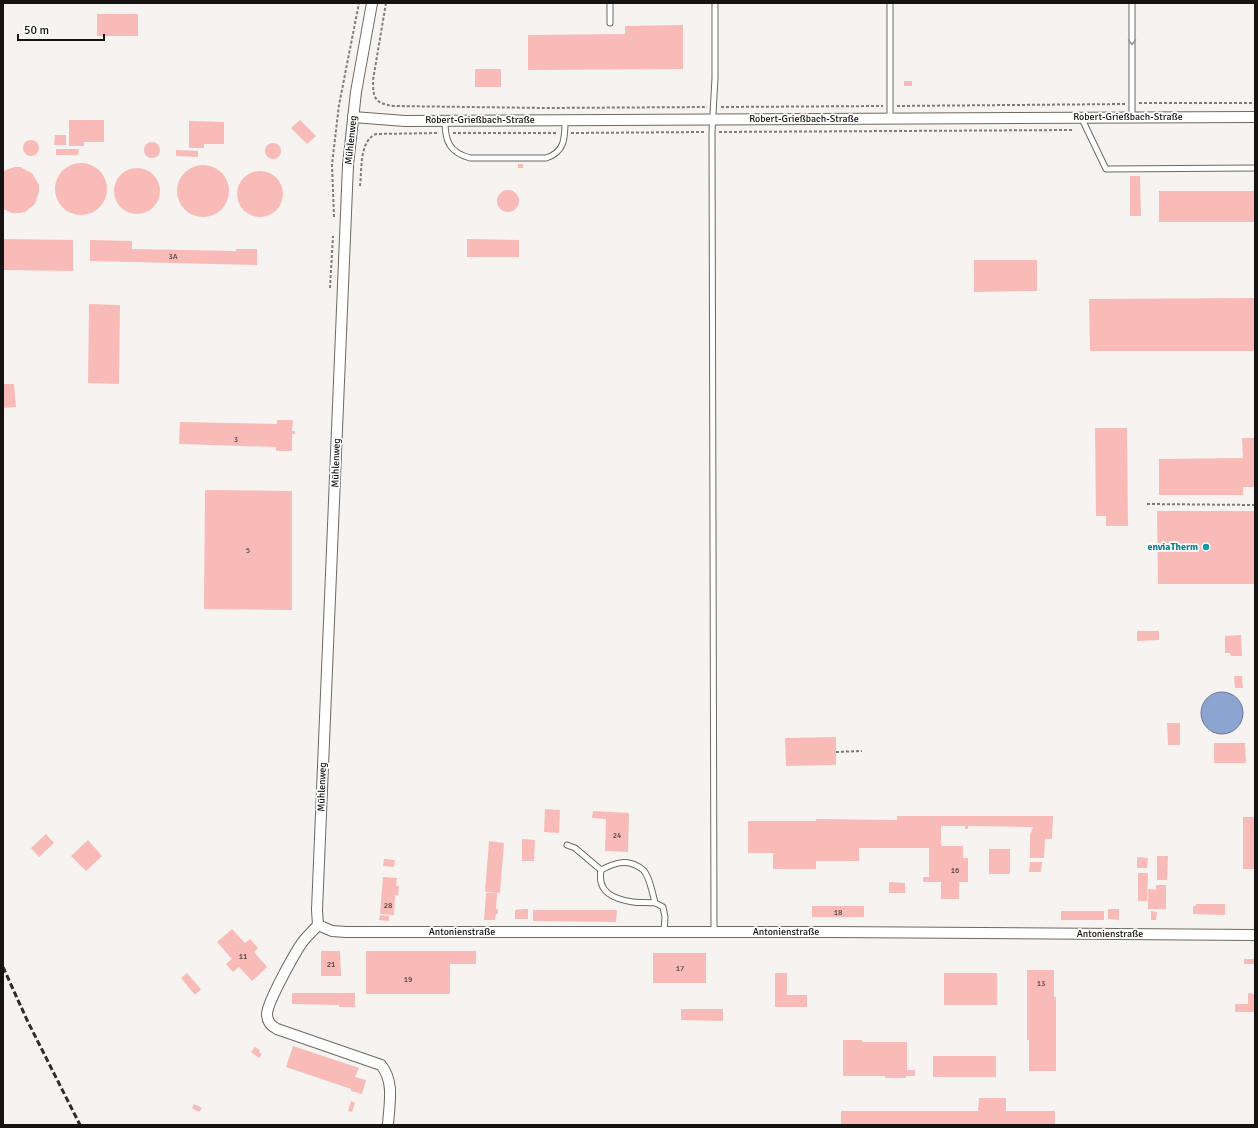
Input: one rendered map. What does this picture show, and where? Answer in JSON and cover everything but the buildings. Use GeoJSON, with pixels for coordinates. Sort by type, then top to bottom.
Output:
{"type":"FeatureCollection","features":[{"type":"Feature","properties":{"kind":"street","name":"Mühlenweg"},"geometry":{"type":"LineString","coordinates":[[318,925],[317,910],[346,186],[353,117],[372,3]]}},
{"type":"Feature","properties":{"kind":"street","name":"Robert-Grießbach-Straße"},"geometry":{"type":"LineString","coordinates":[[353,117],[405,121],[445,121],[1255,116]]}},
{"type":"Feature","properties":{"kind":"street","name":"Antonienstraße"},"geometry":{"type":"LineString","coordinates":[[318,925],[332,931],[346,932],[714,932],[1255,935]]}},
{"type":"Feature","properties":{"kind":"street"},"geometry":{"type":"LineString","coordinates":[[318,925],[302,944],[275,992],[267,1014],[268,1021],[277,1029],[381,1065],[389,1078],[390,1088],[388,1125]]}},
{"type":"Feature","properties":{"kind":"lane"},"geometry":{"type":"LineString","coordinates":[[610,3],[610,23]]}},
{"type":"Feature","properties":{"kind":"lane"},"geometry":{"type":"LineString","coordinates":[[714,932],[712,119],[715,78],[715,3]]}},
{"type":"Feature","properties":{"kind":"lane"},"geometry":{"type":"LineString","coordinates":[[890,3],[890,119]]}},
{"type":"Feature","properties":{"kind":"lane"},"geometry":{"type":"LineString","coordinates":[[1132,3],[1132,117]]}},
{"type":"Feature","properties":{"kind":"lane"},"geometry":{"type":"LineString","coordinates":[[1081,118],[1106,169],[1255,168]]}},
{"type":"Feature","properties":{"kind":"lane"},"geometry":{"type":"LineString","coordinates":[[445,121],[445,133],[450,147],[462,156],[470,158],[546,158],[553,156],[560,150],[565,133],[565,120]]}},
{"type":"Feature","properties":{"kind":"lane"},"geometry":{"type":"LineString","coordinates":[[567,845],[575,848],[601,870]]}},
{"type":"Feature","properties":{"kind":"lane"},"geometry":{"type":"LineString","coordinates":[[601,870],[623,862],[634,864],[644,870],[655,903]]}},
{"type":"Feature","properties":{"kind":"lane"},"geometry":{"type":"LineString","coordinates":[[601,870],[600,878],[605,891],[610,895],[618,899],[633,902],[655,903],[663,907],[665,917],[664,932]]}},
{"type":"Feature","properties":{"kind":"path"},"geometry":{"type":"LineString","coordinates":[[386,3],[373,80],[373,93],[376,100],[381,104],[393,106],[714,107],[1255,103]]}},
{"type":"Feature","properties":{"kind":"path"},"geometry":{"type":"LineString","coordinates":[[360,186],[364,146],[372,136],[376,134],[1088,130]]}},
{"type":"Feature","properties":{"kind":"path"},"geometry":{"type":"LineString","coordinates":[[1147,504],[1255,505]]}},
{"type":"Feature","properties":{"kind":"path"},"geometry":{"type":"LineString","coordinates":[[836,752],[862,751]]}},
{"type":"Feature","properties":{"kind":"water"},"geometry":{"type":"Polygon","coordinates":[[[1218,692],[1226,692],[1234,695],[1240,701],[1243,713],[1240,725],[1234,731],[1226,734],[1218,734],[1210,731],[1204,725],[1201,717],[1201,709],[1204,701],[1210,695],[1218,692]]]}},
{"type":"Feature","properties":{"kind":"railway"},"geometry":{"type":"LineString","coordinates":[[3,967],[27,1020],[80,1125]]}},
{"type":"Feature","properties":{"kind":"place","name":"enviaTherm"},"geometry":{"type":"Point","coordinates":[1206,547]}}]}
